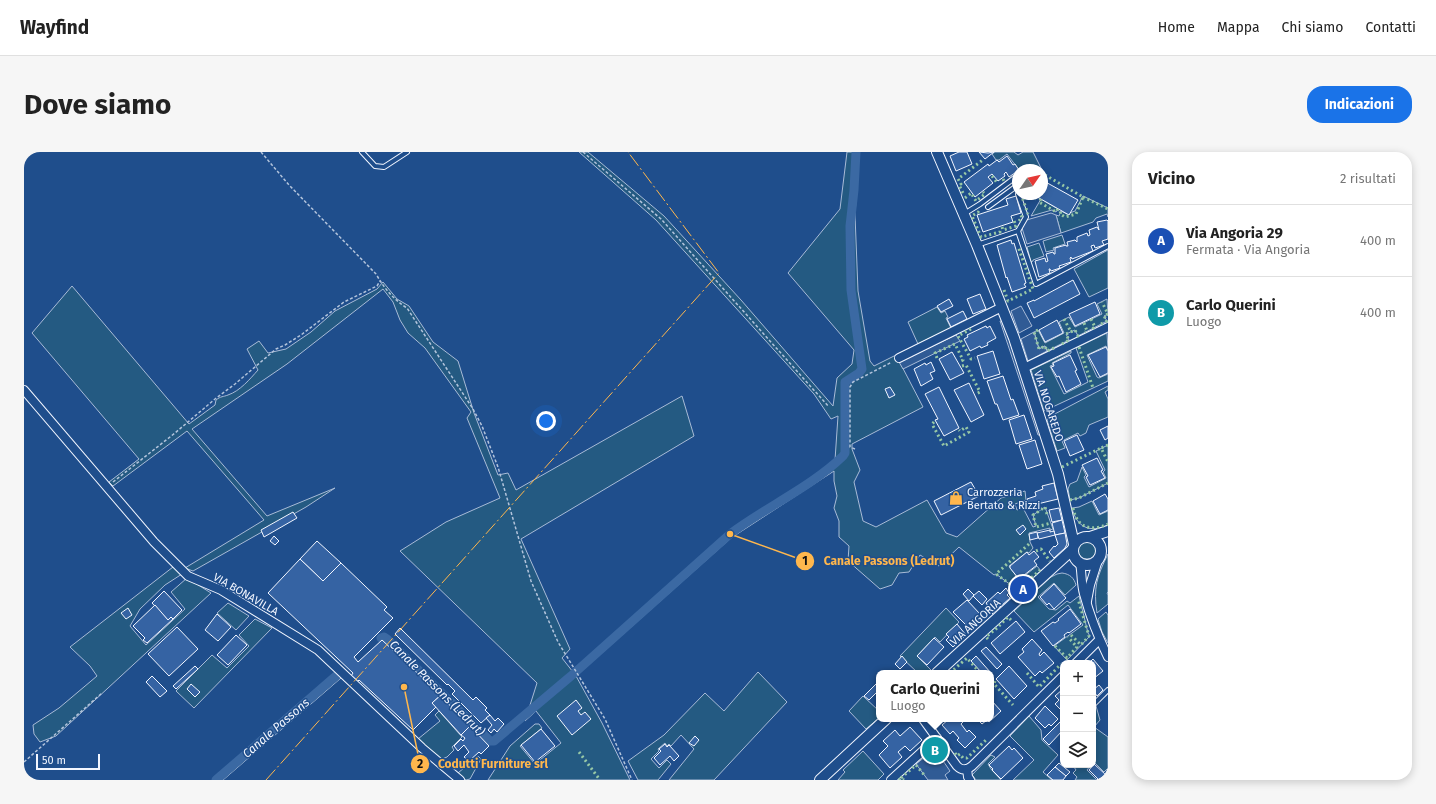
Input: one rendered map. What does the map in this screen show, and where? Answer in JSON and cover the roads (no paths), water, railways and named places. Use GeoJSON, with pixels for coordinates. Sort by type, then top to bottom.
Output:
{"type":"FeatureCollection","features":[{"type":"Feature","properties":{"kind":"street","name":"VIA NOGAREDO"},"geometry":{"type":"LineString","coordinates":[[937,152],[1002,307],[1024,368],[1058,474],[1068,514],[1073,546]]}},
{"type":"Feature","properties":{"kind":"street"},"geometry":{"type":"LineString","coordinates":[[899,358],[1002,307]]}},
{"type":"Feature","properties":{"kind":"street"},"geometry":{"type":"LineString","coordinates":[[1024,368],[1108,327]]}},
{"type":"Feature","properties":{"kind":"street","name":"VIA BONAVILLA"},"geometry":{"type":"LineString","coordinates":[[24,390],[172,562],[188,576],[221,590],[318,650],[422,748],[460,780]]}},
{"type":"Feature","properties":{"kind":"street","name":"VIA NOGAREDO"},"geometry":{"type":"LineString","coordinates":[[1068,514],[1076,526],[1088,537]]}},
{"type":"Feature","properties":{"kind":"street"},"geometry":{"type":"LineString","coordinates":[[1108,532],[1081,538],[1073,546],[1073,554],[1079,562],[1082,573],[1082,587],[1099,640],[1108,657]]}},
{"type":"Feature","properties":{"kind":"street"},"geometry":{"type":"LineString","coordinates":[[1087,602],[1090,585],[1100,555],[1098,542],[1088,537]]}},
{"type":"Feature","properties":{"kind":"street"},"geometry":{"type":"LineString","coordinates":[[1079,562],[1086,565],[1091,565],[1100,555],[1108,542]]}},
{"type":"Feature","properties":{"kind":"street","name":"VIA ANGORIA"},"geometry":{"type":"LineString","coordinates":[[940,670],[1047,573],[1073,546]]}},
{"type":"Feature","properties":{"kind":"street","name":"VIA ANGORIA"},"geometry":{"type":"LineString","coordinates":[[1047,573],[1061,565],[1079,562]]}},
{"type":"Feature","properties":{"kind":"street"},"geometry":{"type":"LineString","coordinates":[[1079,660],[1099,640]]}},
{"type":"Feature","properties":{"kind":"street"},"geometry":{"type":"LineString","coordinates":[[925,722],[957,766],[962,770],[966,770],[972,766],[1060,679]]}},
{"type":"Feature","properties":{"kind":"street"},"geometry":{"type":"LineString","coordinates":[[820,780],[883,722]]}},
{"type":"Feature","properties":{"kind":"street"},"geometry":{"type":"LineString","coordinates":[[891,780],[937,738]]}},
{"type":"Feature","properties":{"kind":"street"},"geometry":{"type":"LineString","coordinates":[[966,770],[970,780]]}},
{"type":"Feature","properties":{"kind":"lane"},"geometry":{"type":"LineString","coordinates":[[362,152],[375,166],[384,167],[408,152]]}},
{"type":"Feature","properties":{"kind":"lane"},"geometry":{"type":"LineString","coordinates":[[964,214],[976,207],[1012,180]]}},
{"type":"Feature","properties":{"kind":"lane"},"geometry":{"type":"LineString","coordinates":[[988,207],[1012,189]]}},
{"type":"Feature","properties":{"kind":"lane"},"geometry":{"type":"LineString","coordinates":[[977,245],[1018,231],[1026,217],[1020,200]]}},
{"type":"Feature","properties":{"kind":"lane"},"geometry":{"type":"LineString","coordinates":[[1018,231],[1036,284],[1108,246]]}},
{"type":"Feature","properties":{"kind":"lane"},"geometry":{"type":"LineString","coordinates":[[1096,702],[1108,690]]}},
{"type":"Feature","properties":{"kind":"waterway","name":"Canale Passons (Ledrut)"},"geometry":{"type":"LineString","coordinates":[[381,638],[384,637],[387,639],[490,741],[494,741],[571,676],[730,534],[803,487],[843,456],[845,453],[845,382],[859,373],[862,369],[851,290],[850,226],[856,152]]}},
{"type":"Feature","properties":{"kind":"waterway","name":"Canale Passons"},"geometry":{"type":"LineString","coordinates":[[216,780],[336,676]]}},
{"type":"Feature","properties":{"kind":"place","name":"Carrozzeria Bertato & Rizzi"},"geometry":{"type":"Point","coordinates":[956,498]}},
{"type":"Feature","properties":{"kind":"place","name":"Canale Passons (Ledrut)"},"geometry":{"type":"Point","coordinates":[730,534]}},
{"type":"Feature","properties":{"kind":"place","name":"Via Angoria 29"},"geometry":{"type":"Point","coordinates":[1023,589]}},
{"type":"Feature","properties":{"kind":"place","name":"Codutti Furniture srl"},"geometry":{"type":"Point","coordinates":[404,687]}},
{"type":"Feature","properties":{"kind":"place","name":"Carlo Querini"},"geometry":{"type":"Point","coordinates":[935,750]}}]}
